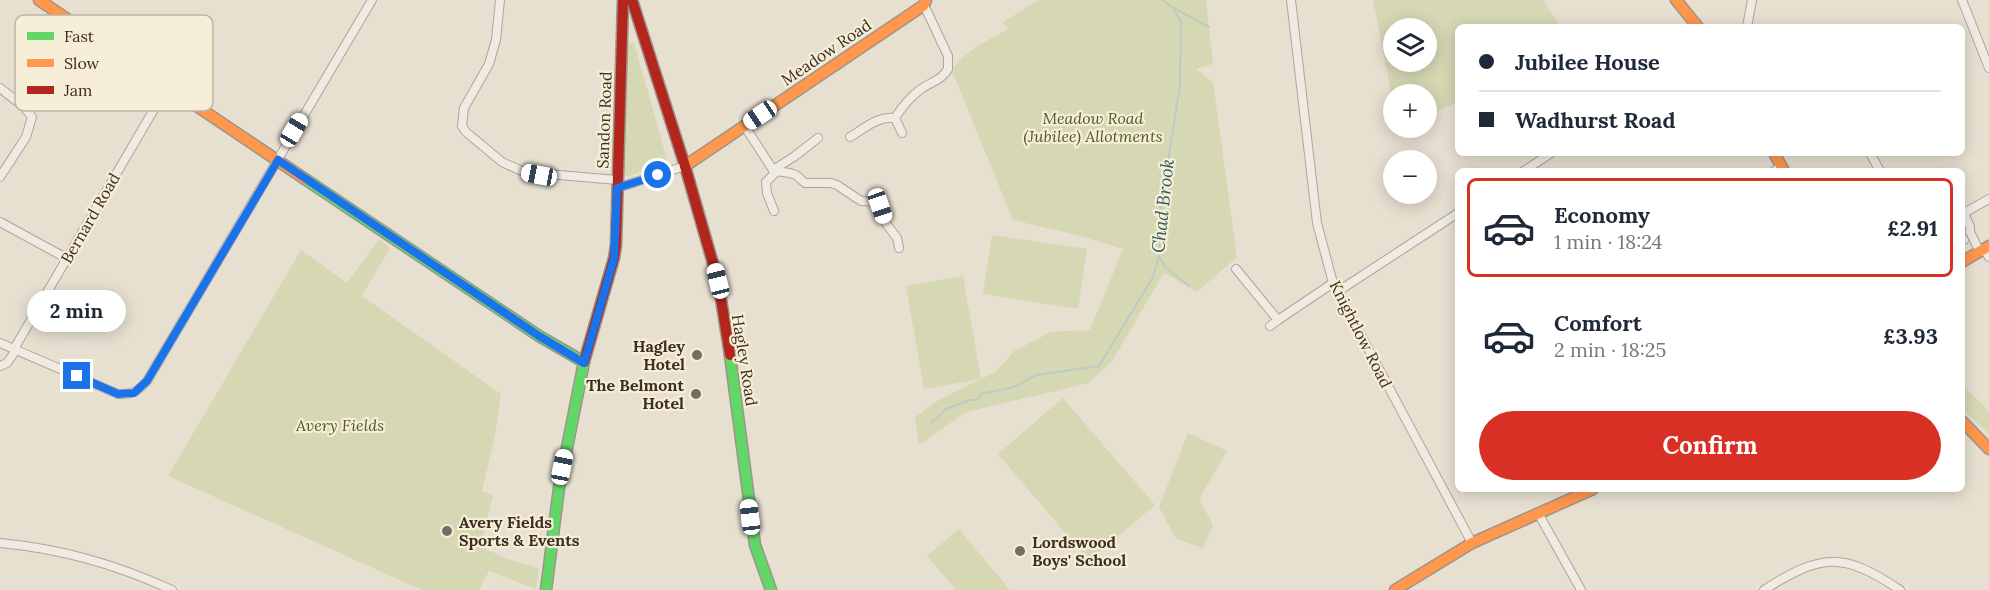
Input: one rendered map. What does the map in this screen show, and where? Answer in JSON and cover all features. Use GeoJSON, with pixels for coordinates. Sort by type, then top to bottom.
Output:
{"type":"FeatureCollection","features":[{"type":"Feature","properties":{"kind":"main road"},"geometry":{"type":"LineString","coordinates":[[39,0],[61,15]]}},
{"type":"Feature","properties":{"kind":"main road","name":"Sandon Road"},"geometry":{"type":"LineString","coordinates":[[546,590],[559,488],[584,363],[614,258],[623,0]]}},
{"type":"Feature","properties":{"kind":"main road","name":"Hagley Road"},"geometry":{"type":"LineString","coordinates":[[632,0],[686,166],[718,281],[736,394],[755,545],[771,590]]}},
{"type":"Feature","properties":{"kind":"main road"},"geometry":{"type":"LineString","coordinates":[[1676,0],[1696,24]]}},
{"type":"Feature","properties":{"kind":"main road","name":"Meadow Road"},"geometry":{"type":"LineString","coordinates":[[686,166],[925,2]]}},
{"type":"Feature","properties":{"kind":"main road"},"geometry":{"type":"LineString","coordinates":[[622,39],[636,17]]}},
{"type":"Feature","properties":{"kind":"main road"},"geometry":{"type":"LineString","coordinates":[[203,111],[539,336],[584,363]]}},
{"type":"Feature","properties":{"kind":"main road"},"geometry":{"type":"LineString","coordinates":[[1965,261],[1985,251]]}},
{"type":"Feature","properties":{"kind":"main road"},"geometry":{"type":"LineString","coordinates":[[1965,424],[1989,449]]}},
{"type":"Feature","properties":{"kind":"main road"},"geometry":{"type":"LineString","coordinates":[[1395,590],[1472,543],[1586,492]]}},
{"type":"Feature","properties":{"kind":"street"},"geometry":{"type":"LineString","coordinates":[[0,343],[118,394],[134,393],[147,381],[372,0]]}},
{"type":"Feature","properties":{"kind":"street"},"geometry":{"type":"LineString","coordinates":[[500,0],[496,40],[489,63],[464,108],[462,126],[502,162],[525,172],[617,184]]}},
{"type":"Feature","properties":{"kind":"street","name":"Knightlow Road"},"geometry":{"type":"LineString","coordinates":[[1291,0],[1317,223],[1336,292],[1472,543]]}},
{"type":"Feature","properties":{"kind":"street"},"geometry":{"type":"LineString","coordinates":[[1748,24],[1752,0]]}},
{"type":"Feature","properties":{"kind":"street"},"geometry":{"type":"LineString","coordinates":[[1962,0],[1989,68]]}},
{"type":"Feature","properties":{"kind":"street"},"geometry":{"type":"LineString","coordinates":[[895,118],[908,101],[920,90],[939,79],[948,69],[948,56],[925,2]]}},
{"type":"Feature","properties":{"kind":"street"},"geometry":{"type":"LineString","coordinates":[[0,88],[15,100]]}},
{"type":"Feature","properties":{"kind":"street"},"geometry":{"type":"LineString","coordinates":[[0,177],[26,137],[32,117],[27,111]]}},
{"type":"Feature","properties":{"kind":"street","name":"Bernard Road"},"geometry":{"type":"LineString","coordinates":[[0,366],[8,363],[66,258],[153,111]]}},
{"type":"Feature","properties":{"kind":"street"},"geometry":{"type":"LineString","coordinates":[[850,137],[877,120],[886,117],[895,118]]}},
{"type":"Feature","properties":{"kind":"street"},"geometry":{"type":"LineString","coordinates":[[895,118],[902,132]]}},
{"type":"Feature","properties":{"kind":"street"},"geometry":{"type":"LineString","coordinates":[[744,125],[774,171],[790,173],[805,183],[837,185],[861,201],[878,202],[885,222],[897,238],[899,248]]}},
{"type":"Feature","properties":{"kind":"street"},"geometry":{"type":"LineString","coordinates":[[774,210],[767,193],[766,182],[774,171],[818,138]]}},
{"type":"Feature","properties":{"kind":"street"},"geometry":{"type":"LineString","coordinates":[[1528,168],[1546,156]]}},
{"type":"Feature","properties":{"kind":"street","name":"Meadow Road"},"geometry":{"type":"LineString","coordinates":[[617,184],[686,166]]}},
{"type":"Feature","properties":{"kind":"street"},"geometry":{"type":"LineString","coordinates":[[1965,212],[1989,199]]}},
{"type":"Feature","properties":{"kind":"street"},"geometry":{"type":"LineString","coordinates":[[1336,292],[1455,215]]}},
{"type":"Feature","properties":{"kind":"street"},"geometry":{"type":"LineString","coordinates":[[1965,215],[1970,232],[1985,251]]}},
{"type":"Feature","properties":{"kind":"street"},"geometry":{"type":"LineString","coordinates":[[0,222],[66,258]]}},
{"type":"Feature","properties":{"kind":"street"},"geometry":{"type":"LineString","coordinates":[[1236,269],[1278,320]]}},
{"type":"Feature","properties":{"kind":"street"},"geometry":{"type":"LineString","coordinates":[[1270,326],[1334,283]]}},
{"type":"Feature","properties":{"kind":"street"},"geometry":{"type":"LineString","coordinates":[[1538,513],[1581,590]]}},
{"type":"Feature","properties":{"kind":"street"},"geometry":{"type":"LineString","coordinates":[[0,543],[66,552],[137,574],[172,590]]}},
{"type":"Feature","properties":{"kind":"street"},"geometry":{"type":"LineString","coordinates":[[1764,590],[1793,572],[1827,562],[1845,562],[1865,568],[1900,590]]}},
{"type":"Feature","properties":{"kind":"green space","name":"Meadow Road (Jubilee) Allotments"},"geometry":{"type":"Polygon","coordinates":[[[1038,0],[1206,0],[1213,64],[1196,69],[1213,82],[1237,257],[1197,292],[1164,273],[1112,361],[1089,383],[966,412],[919,445],[915,417],[939,400],[996,372],[1014,351],[1051,332],[1090,330],[1123,249],[1013,220],[952,71],[963,57],[1010,28],[1002,23],[1038,0]]]}},
{"type":"Feature","properties":{"kind":"green space"},"geometry":{"type":"Polygon","coordinates":[[[1373,0],[1543,0],[1559,24],[1455,24],[1455,103],[1437,112],[1437,84],[1389,84],[1387,72],[1437,72],[1437,18],[1383,18],[1383,51],[1373,0]]]}},
{"type":"Feature","properties":{"kind":"green space"},"geometry":{"type":"Polygon","coordinates":[[[634,43],[668,163],[625,177],[623,173],[627,44],[634,43]]]}},
{"type":"Feature","properties":{"kind":"green space"},"geometry":{"type":"Polygon","coordinates":[[[992,235],[1087,249],[1078,309],[983,294],[992,235]]]}},
{"type":"Feature","properties":{"kind":"green space","name":"Avery Fields"},"geometry":{"type":"Polygon","coordinates":[[[379,239],[390,248],[362,296],[501,394],[495,435],[482,491],[493,495],[481,547],[508,559],[539,568],[536,589],[489,571],[479,590],[422,590],[168,476],[301,250],[347,283],[379,239]]]}},
{"type":"Feature","properties":{"kind":"green space"},"geometry":{"type":"Polygon","coordinates":[[[963,276],[981,379],[924,389],[906,286],[963,276]]]}},
{"type":"Feature","properties":{"kind":"green space"},"geometry":{"type":"Polygon","coordinates":[[[1965,388],[1989,411],[1989,434],[1965,411],[1965,388]]]}},
{"type":"Feature","properties":{"kind":"green space"},"geometry":{"type":"Polygon","coordinates":[[[1063,398],[1155,505],[1089,561],[998,454],[1063,398]]]}},
{"type":"Feature","properties":{"kind":"green space"},"geometry":{"type":"Polygon","coordinates":[[[1188,433],[1227,451],[1199,499],[1213,525],[1203,548],[1176,539],[1159,507],[1188,433]]]}},
{"type":"Feature","properties":{"kind":"green space"},"geometry":{"type":"Polygon","coordinates":[[[959,529],[1010,590],[956,590],[927,556],[959,529]]]}},
{"type":"Feature","properties":{"kind":"waterway","name":"Chad Brook"},"geometry":{"type":"LineString","coordinates":[[931,423],[946,409],[970,400],[977,400],[981,394],[1014,387],[1036,375],[1099,366],[1153,277],[1159,256],[1160,212],[1180,85],[1181,22],[1173,8],[1162,0]]}},
{"type":"Feature","properties":{"kind":"waterway"},"geometry":{"type":"LineString","coordinates":[[1174,8],[1209,27]]}},
{"type":"Feature","properties":{"kind":"waterway"},"geometry":{"type":"LineString","coordinates":[[1159,257],[1166,268],[1189,286]]}},
{"type":"Feature","properties":{"kind":"traffic: fast"},"geometry":{"type":"LineString","coordinates":[[305,179],[539,336],[584,362],[559,488],[546,590]]}},
{"type":"Feature","properties":{"kind":"traffic: fast"},"geometry":{"type":"LineString","coordinates":[[730,355],[755,545],[771,590]]}},
{"type":"Feature","properties":{"kind":"traffic: slow"},"geometry":{"type":"LineString","coordinates":[[39,0],[61,15]]}},
{"type":"Feature","properties":{"kind":"traffic: slow"},"geometry":{"type":"LineString","coordinates":[[685,166],[924,5],[926,0]]}},
{"type":"Feature","properties":{"kind":"traffic: slow"},"geometry":{"type":"LineString","coordinates":[[1676,0],[1696,24]]}},
{"type":"Feature","properties":{"kind":"traffic: slow"},"geometry":{"type":"LineString","coordinates":[[204,111],[305,179]]}},
{"type":"Feature","properties":{"kind":"traffic: slow"},"geometry":{"type":"LineString","coordinates":[[1776,156],[1782,168]]}},
{"type":"Feature","properties":{"kind":"traffic: slow"},"geometry":{"type":"LineString","coordinates":[[1965,260],[1989,246]]}},
{"type":"Feature","properties":{"kind":"traffic: slow"},"geometry":{"type":"LineString","coordinates":[[1965,424],[1989,449]]}},
{"type":"Feature","properties":{"kind":"traffic: slow"},"geometry":{"type":"LineString","coordinates":[[1395,590],[1472,543],[1586,492]]}},
{"type":"Feature","properties":{"kind":"traffic: jam"},"geometry":{"type":"LineString","coordinates":[[584,362],[616,245],[623,0]]}},
{"type":"Feature","properties":{"kind":"traffic: jam"},"geometry":{"type":"LineString","coordinates":[[632,0],[685,166],[718,281],[730,355]]}},
{"type":"Feature","properties":{"kind":"place","name":"Hagley Hotel"},"geometry":{"type":"Point","coordinates":[697,355]}},
{"type":"Feature","properties":{"kind":"place","name":"The Belmont Hotel"},"geometry":{"type":"Point","coordinates":[696,394]}},
{"type":"Feature","properties":{"kind":"place","name":"Avery Fields Sports & Events"},"geometry":{"type":"Point","coordinates":[447,531]}},
{"type":"Feature","properties":{"kind":"place","name":"Lordswood Boys' School"},"geometry":{"type":"Point","coordinates":[1020,551]}},
{"type":"Feature","properties":{"kind":"route"},"geometry":{"type":"LineString","coordinates":[[77,376],[118,394],[134,393],[147,381],[278,160],[539,336],[584,363],[614,258],[617,188],[658,175]]}}]}
